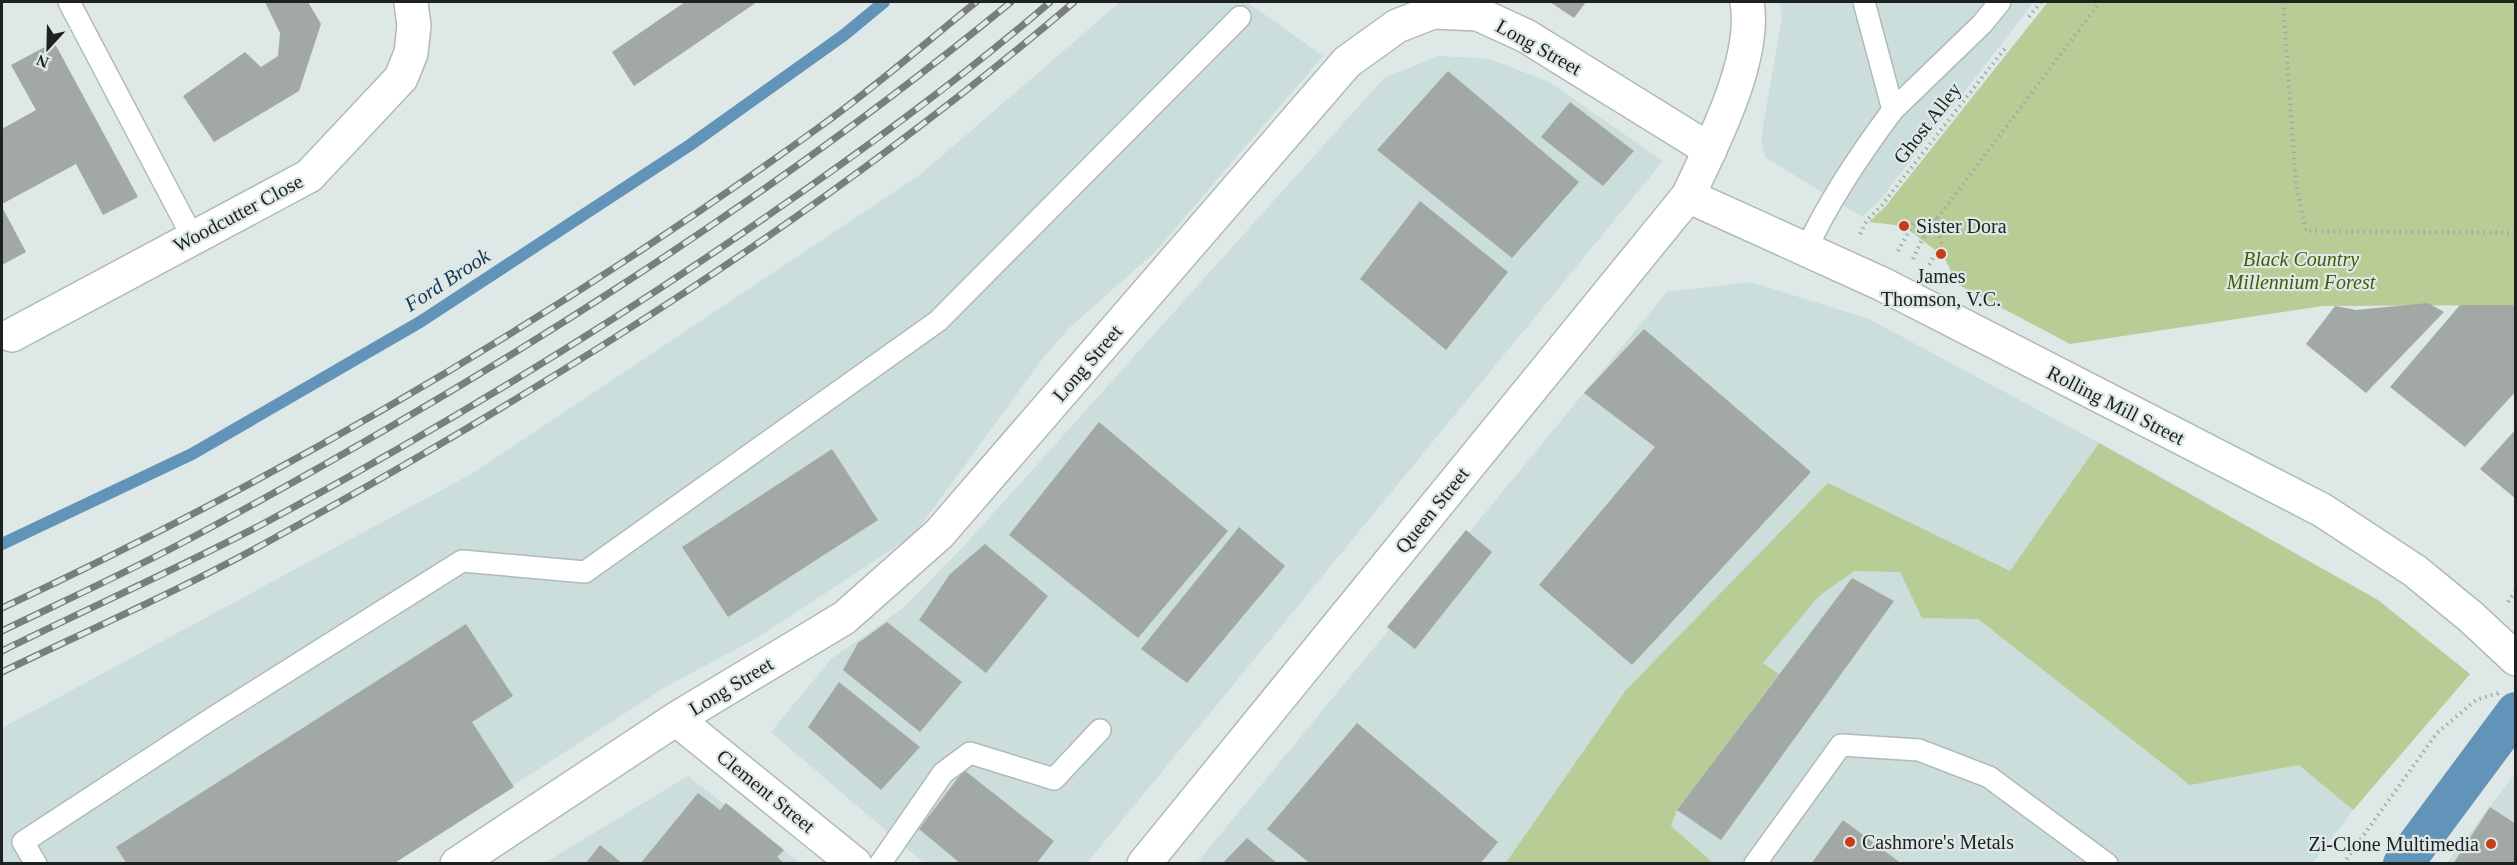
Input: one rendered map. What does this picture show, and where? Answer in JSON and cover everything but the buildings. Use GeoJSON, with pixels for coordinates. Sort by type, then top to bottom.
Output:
{"type":"FeatureCollection","features":[{"type":"Feature","properties":{"kind":"street","name":"Woodcutter Close"},"geometry":{"type":"LineString","coordinates":[[5,332],[193,238],[309,176],[401,78],[411,53],[414,26],[411,2]]}},
{"type":"Feature","properties":{"kind":"street","name":"Queen Street"},"geometry":{"type":"LineString","coordinates":[[1144,864],[1688,196],[1710,150],[1736,85],[1746,35],[1747,2]]}},
{"type":"Feature","properties":{"kind":"street","name":"Long Street"},"geometry":{"type":"LineString","coordinates":[[457,864],[676,719],[844,618],[939,534],[1347,62],[1397,26],[1433,12],[1478,14],[1526,36],[1710,150]]}},
{"type":"Feature","properties":{"kind":"street","name":"Rolling Mill Street"},"geometry":{"type":"LineString","coordinates":[[1688,196],[1898,292],[2322,510],[2415,571],[2489,632],[2510,672]]}},
{"type":"Feature","properties":{"kind":"street","name":"Clement Street"},"geometry":{"type":"LineString","coordinates":[[676,719],[855,864]]}},
{"type":"Feature","properties":{"kind":"lane"},"geometry":{"type":"LineString","coordinates":[[69,2],[193,238]]}},
{"type":"Feature","properties":{"kind":"lane"},"geometry":{"type":"LineString","coordinates":[[1864,2],[1893,110]]}},
{"type":"Feature","properties":{"kind":"lane"},"geometry":{"type":"LineString","coordinates":[[1806,249],[1817,225],[1864,148],[1893,110],[1982,24],[2000,2]]}},
{"type":"Feature","properties":{"kind":"lane"},"geometry":{"type":"LineString","coordinates":[[36,864],[23,842],[208,721],[462,561],[585,572],[594,566],[938,321],[1240,16]]}},
{"type":"Feature","properties":{"kind":"lane"},"geometry":{"type":"LineString","coordinates":[[880,864],[943,773],[970,753],[1054,779],[1100,730]]}},
{"type":"Feature","properties":{"kind":"lane"},"geometry":{"type":"LineString","coordinates":[[1755,864],[1841,745],[1919,750],[1989,777],[2107,864]]}},
{"type":"Feature","properties":{"kind":"path"},"geometry":{"type":"LineString","coordinates":[[2027,20],[2042,2]]}},
{"type":"Feature","properties":{"kind":"path"},"geometry":{"type":"LineString","coordinates":[[1898,292],[1922,240],[2100,2]]}},
{"type":"Feature","properties":{"kind":"path"},"geometry":{"type":"LineString","coordinates":[[2283,2],[2296,184],[2306,231],[2516,232]]}},
{"type":"Feature","properties":{"kind":"path","name":"Ghost Alley"},"geometry":{"type":"LineString","coordinates":[[1844,267],[1867,220],[1882,205],[2013,39]]}},
{"type":"Feature","properties":{"kind":"path"},"geometry":{"type":"LineString","coordinates":[[1898,292],[1941,243],[1936,220]]}},
{"type":"Feature","properties":{"kind":"path"},"geometry":{"type":"LineString","coordinates":[[1898,292],[1914,222],[1936,220]]}},
{"type":"Feature","properties":{"kind":"path"},"geometry":{"type":"LineString","coordinates":[[2343,864],[2437,733],[2476,700],[2498,693],[2510,672]]}},
{"type":"Feature","properties":{"kind":"shaded area"},"geometry":{"type":"Polygon","coordinates":[[[1120,2],[1247,2],[1323,56],[1155,252],[1068,329],[1043,358],[914,535],[757,638],[667,686],[393,863],[2,864],[2,728],[473,473],[921,174],[1120,2]]]}},
{"type":"Feature","properties":{"kind":"shaded area"},"geometry":{"type":"Polygon","coordinates":[[[1779,2],[2034,2],[1879,201],[1862,217],[1765,157],[1761,138],[1782,16],[1779,2]]]}},
{"type":"Feature","properties":{"kind":"shaded area"},"geometry":{"type":"Polygon","coordinates":[[[1439,56],[1490,59],[1549,82],[1663,161],[1087,863],[924,863],[771,732],[831,659],[902,609],[963,547],[1384,78],[1439,56]]]}},
{"type":"Feature","properties":{"kind":"shaded area"},"geometry":{"type":"Polygon","coordinates":[[[1751,282],[1869,319],[2131,460],[2378,600],[2470,674],[2353,810],[2313,863],[1196,864],[1667,292],[1751,282]]]}},
{"type":"Feature","properties":{"kind":"shaded area","name":"Zi-Clone Multimedia"},"geometry":{"type":"Polygon","coordinates":[[[2515,774],[2515,863],[2446,864],[2515,774]]]}},
{"type":"Feature","properties":{"kind":"shaded area"},"geometry":{"type":"Polygon","coordinates":[[[688,776],[800,863],[543,864],[688,776]]]}},
{"type":"Feature","properties":{"kind":"green space","name":"Black Country Millennium Forest"},"geometry":{"type":"Polygon","coordinates":[[[2048,2],[2515,2],[2515,305],[2323,306],[2070,344],[1957,284],[1944,257],[1904,226],[1869,222],[1885,207],[2048,2]]]}},
{"type":"Feature","properties":{"kind":"green space"},"geometry":{"type":"Polygon","coordinates":[[[2099,443],[2378,600],[2470,674],[2353,810],[2299,765],[2190,785],[1978,619],[1922,618],[1900,572],[1854,571],[1819,596],[1763,663],[1779,674],[1677,810],[1671,826],[1713,863],[1505,864],[1626,690],[1828,483],[2010,571],[2099,443]]]}},
{"type":"Feature","properties":{"kind":"waterway","name":"Ford Brook"},"geometry":{"type":"LineString","coordinates":[[2,544],[192,454],[420,322],[690,145],[844,35],[884,2]]}},
{"type":"Feature","properties":{"kind":"waterway"},"geometry":{"type":"LineString","coordinates":[[2403,864],[2516,712]]}},
{"type":"Feature","properties":{"kind":"railway"},"geometry":{"type":"LineString","coordinates":[[2,608],[214,503],[421,388],[522,326],[623,262],[818,128],[976,2]]}},
{"type":"Feature","properties":{"kind":"railway"},"geometry":{"type":"LineString","coordinates":[[2,631],[195,536],[408,417],[513,354],[718,221],[818,151],[916,78],[1011,2]]}},
{"type":"Feature","properties":{"kind":"railway"},"geometry":{"type":"LineString","coordinates":[[2,651],[259,526],[391,453],[585,337],[711,255],[915,111],[1050,2]]}},
{"type":"Feature","properties":{"kind":"railway"},"geometry":{"type":"LineString","coordinates":[[2,672],[238,558],[376,481],[584,357],[686,292],[786,224],[884,153],[1074,2]]}},
{"type":"Feature","properties":{"kind":"place","name":"Sister Dora"},"geometry":{"type":"Point","coordinates":[1904,226]}},
{"type":"Feature","properties":{"kind":"place","name":"James Thomson, V.C."},"geometry":{"type":"Point","coordinates":[1941,254]}},
{"type":"Feature","properties":{"kind":"place","name":"Cashmore's Metals"},"geometry":{"type":"Point","coordinates":[1850,842]}},
{"type":"Feature","properties":{"kind":"place","name":"Zi-Clone Multimedia"},"geometry":{"type":"Point","coordinates":[2491,844]}}]}
